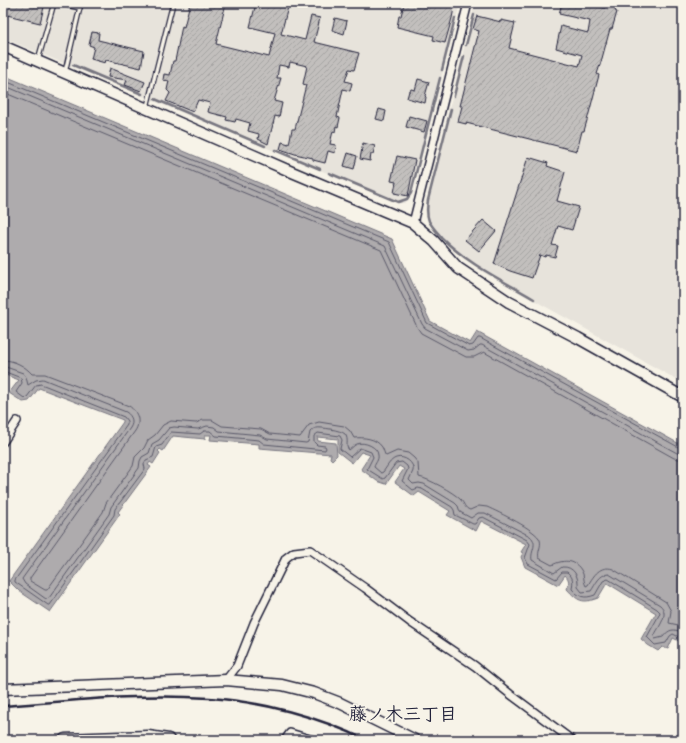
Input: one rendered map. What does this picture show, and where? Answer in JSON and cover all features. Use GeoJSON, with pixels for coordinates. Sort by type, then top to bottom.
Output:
{"type":"FeatureCollection","features":[{"type":"Feature","properties":{"kind":"highway"},"geometry":{"type":"LineString","coordinates":[[65,740],[148,737],[168,740]]}},
{"type":"Feature","properties":{"kind":"street"},"geometry":{"type":"LineString","coordinates":[[413,223],[468,3]]}},
{"type":"Feature","properties":{"kind":"street"},"geometry":{"type":"LineString","coordinates":[[3,46],[413,223],[434,241],[458,268],[509,302],[578,338],[683,397]]}},
{"type":"Feature","properties":{"kind":"street"},"geometry":{"type":"LineString","coordinates":[[3,442],[17,421]]}},
{"type":"Feature","properties":{"kind":"street"},"geometry":{"type":"LineString","coordinates":[[226,680],[237,666],[254,623],[286,558],[294,552],[310,550],[365,588],[410,622],[475,666],[572,740]]}},
{"type":"Feature","properties":{"kind":"street"},"geometry":{"type":"LineString","coordinates":[[3,689],[226,680],[282,685],[314,693],[340,703],[415,740]]}},
{"type":"Feature","properties":{"kind":"street"},"geometry":{"type":"LineString","coordinates":[[285,740],[290,733],[313,740]]}},
{"type":"Feature","properties":{"kind":"lane"},"geometry":{"type":"LineString","coordinates":[[38,61],[54,3]]}},
{"type":"Feature","properties":{"kind":"lane"},"geometry":{"type":"LineString","coordinates":[[58,3],[80,8]]}},
{"type":"Feature","properties":{"kind":"lane"},"geometry":{"type":"LineString","coordinates":[[64,73],[81,3]]}},
{"type":"Feature","properties":{"kind":"lane"},"geometry":{"type":"LineString","coordinates":[[147,109],[173,3]]}},
{"type":"Feature","properties":{"kind":"shaded area"},"geometry":{"type":"Polygon","coordinates":[[[3,3],[460,3],[412,194],[404,203],[399,203],[3,38],[3,3]]]}},
{"type":"Feature","properties":{"kind":"shaded area"},"geometry":{"type":"Polygon","coordinates":[[[475,3],[683,3],[683,383],[483,272],[448,245],[435,232],[428,222],[425,210],[427,200],[475,3]]]}},
{"type":"Feature","properties":{"kind":"water"},"geometry":{"type":"Polygon","coordinates":[[[3,75],[392,239],[430,321],[470,343],[477,332],[683,446],[683,643],[673,638],[668,649],[662,647],[658,651],[641,639],[656,613],[607,583],[598,598],[588,601],[577,599],[567,589],[569,582],[565,575],[558,585],[525,567],[521,557],[523,553],[521,552],[526,544],[481,521],[476,531],[447,515],[450,511],[419,492],[414,496],[395,482],[404,469],[399,466],[386,484],[377,481],[361,469],[370,455],[361,452],[352,463],[338,452],[338,439],[317,437],[318,441],[336,443],[337,455],[332,460],[330,458],[331,454],[259,448],[259,444],[210,440],[211,435],[205,435],[205,439],[173,436],[163,451],[160,449],[158,451],[160,453],[153,464],[150,462],[148,465],[151,467],[118,512],[120,514],[50,612],[19,591],[9,581],[123,420],[39,388],[29,401],[23,402],[9,393],[19,380],[3,374],[3,75]]]}},
{"type":"Feature","properties":{"kind":"building"},"geometry":{"type":"Polygon","coordinates":[[[3,3],[29,3],[44,7],[40,23],[3,14],[3,3]]]}},
{"type":"Feature","properties":{"kind":"building"},"geometry":{"type":"Polygon","coordinates":[[[190,3],[226,3],[216,44],[269,57],[275,33],[250,27],[256,3],[289,3],[281,34],[305,40],[311,16],[320,18],[314,42],[359,53],[354,70],[349,69],[345,81],[352,83],[350,91],[343,89],[337,117],[340,118],[338,127],[336,126],[335,132],[333,131],[330,144],[336,145],[335,153],[328,151],[325,163],[313,160],[313,158],[280,149],[282,142],[289,144],[292,129],[295,129],[306,85],[303,84],[307,66],[290,62],[289,67],[279,65],[277,78],[281,78],[274,101],[282,103],[279,117],[275,116],[268,144],[258,139],[259,134],[248,131],[250,123],[236,119],[235,122],[226,120],[227,117],[208,112],[210,103],[198,100],[193,112],[166,101],[170,93],[167,90],[169,81],[163,80],[164,74],[170,75],[173,61],[175,61],[182,26],[184,27],[190,3]]]}},
{"type":"Feature","properties":{"kind":"building"},"geometry":{"type":"Polygon","coordinates":[[[404,3],[421,3],[429,5],[429,3],[455,3],[445,43],[433,40],[434,36],[397,27],[404,3]]]}},
{"type":"Feature","properties":{"kind":"building"},"geometry":{"type":"Polygon","coordinates":[[[562,3],[581,3],[605,8],[606,3],[617,3],[615,11],[617,12],[612,29],[610,29],[597,74],[599,75],[577,151],[458,122],[462,106],[460,106],[479,31],[473,29],[477,16],[501,22],[501,20],[515,23],[509,48],[579,66],[582,55],[556,48],[561,26],[588,33],[590,21],[559,14],[562,3]]]}},
{"type":"Feature","properties":{"kind":"building"},"geometry":{"type":"Polygon","coordinates":[[[335,18],[347,21],[344,34],[332,30],[335,18]]]}},
{"type":"Feature","properties":{"kind":"building"},"geometry":{"type":"Polygon","coordinates":[[[92,32],[99,33],[98,40],[144,51],[141,68],[106,60],[105,63],[91,59],[94,47],[89,45],[92,32]]]}},
{"type":"Feature","properties":{"kind":"building"},"geometry":{"type":"Polygon","coordinates":[[[110,68],[145,82],[141,91],[125,85],[127,80],[108,77],[110,68]]]}},
{"type":"Feature","properties":{"kind":"building"},"geometry":{"type":"Polygon","coordinates":[[[418,79],[429,82],[425,96],[425,103],[407,98],[411,89],[415,90],[418,79]]]}},
{"type":"Feature","properties":{"kind":"building"},"geometry":{"type":"Polygon","coordinates":[[[379,109],[386,111],[384,121],[376,119],[379,109]]]}},
{"type":"Feature","properties":{"kind":"building"},"geometry":{"type":"Polygon","coordinates":[[[409,116],[427,121],[424,132],[406,127],[409,116]]]}},
{"type":"Feature","properties":{"kind":"building"},"geometry":{"type":"Polygon","coordinates":[[[363,143],[375,146],[373,154],[371,154],[370,161],[360,159],[363,143]]]}},
{"type":"Feature","properties":{"kind":"building"},"geometry":{"type":"Polygon","coordinates":[[[348,153],[357,156],[354,169],[344,166],[348,153]]]}},
{"type":"Feature","properties":{"kind":"building"},"geometry":{"type":"Polygon","coordinates":[[[397,156],[415,160],[408,196],[394,193],[396,182],[391,181],[397,156]]]}},
{"type":"Feature","properties":{"kind":"building"},"geometry":{"type":"Polygon","coordinates":[[[528,157],[548,163],[547,166],[565,172],[557,201],[579,207],[572,230],[558,226],[552,245],[558,246],[555,257],[546,255],[545,257],[540,255],[532,278],[494,264],[528,157]]]}},
{"type":"Feature","properties":{"kind":"building"},"geometry":{"type":"Polygon","coordinates":[[[483,220],[496,231],[479,251],[465,240],[483,220]]]}},
{"type":"Feature","properties":{"kind":"waterway"},"geometry":{"type":"LineString","coordinates":[[466,45],[474,15]]}},
{"type":"Feature","properties":{"kind":"waterway"},"geometry":{"type":"LineString","coordinates":[[442,70],[455,18]]}},
{"type":"Feature","properties":{"kind":"waterway"},"geometry":{"type":"LineString","coordinates":[[454,96],[464,56]]}},
{"type":"Feature","properties":{"kind":"waterway"},"geometry":{"type":"LineString","coordinates":[[73,65],[142,94]]}},
{"type":"Feature","properties":{"kind":"waterway"},"geometry":{"type":"LineString","coordinates":[[329,173],[398,202],[407,199],[411,193],[440,78]]}},
{"type":"Feature","properties":{"kind":"waterway"},"geometry":{"type":"LineString","coordinates":[[155,99],[265,146]]}},
{"type":"Feature","properties":{"kind":"waterway"},"geometry":{"type":"LineString","coordinates":[[451,109],[428,200],[427,213],[429,221],[433,228],[452,248],[486,272],[534,299]]}},
{"type":"Feature","properties":{"kind":"waterway"},"geometry":{"type":"LineString","coordinates":[[275,150],[320,169]]}},
{"type":"Feature","properties":{"kind":"railway"},"geometry":{"type":"LineString","coordinates":[[3,706],[131,697],[157,696],[209,698],[249,703],[310,717],[366,740]]}},
{"type":"Feature","properties":{"kind":"district","name":"藤ノ木三丁目"},"geometry":{"type":"Point","coordinates":[403,714]}}]}
